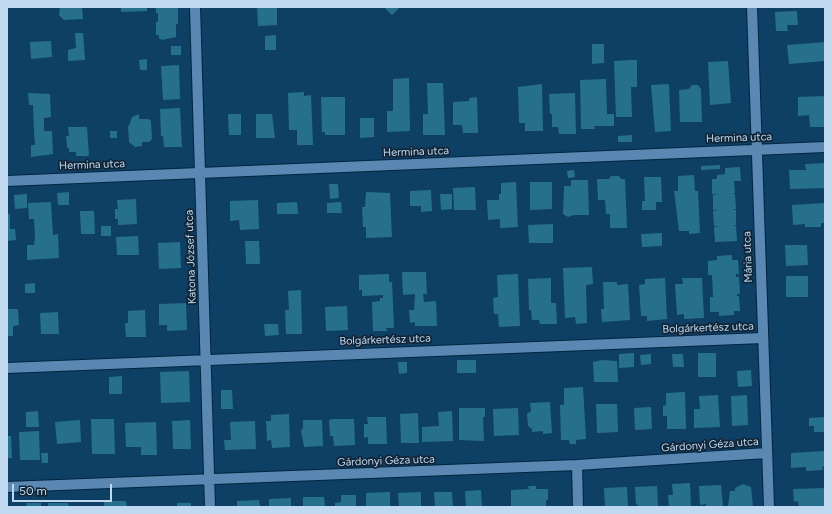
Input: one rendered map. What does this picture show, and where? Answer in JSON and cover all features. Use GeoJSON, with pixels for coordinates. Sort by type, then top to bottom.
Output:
{"type":"FeatureCollection","features":[{"type":"Feature","properties":{"kind":"street","name":"Katona József utca"},"geometry":{"type":"LineString","coordinates":[[195,7],[210,507]]}},
{"type":"Feature","properties":{"kind":"street","name":"Mária utca"},"geometry":{"type":"LineString","coordinates":[[752,7],[770,507]]}},
{"type":"Feature","properties":{"kind":"street","name":"Hermina utca"},"geometry":{"type":"LineString","coordinates":[[7,181],[825,147]]}},
{"type":"Feature","properties":{"kind":"street","name":"Bolgárkertész utca"},"geometry":{"type":"LineString","coordinates":[[7,368],[763,338]]}},
{"type":"Feature","properties":{"kind":"street","name":"Gárdonyi Géza utca"},"geometry":{"type":"LineString","coordinates":[[7,487],[577,465],[767,453]]}},
{"type":"Feature","properties":{"kind":"street"},"geometry":{"type":"LineString","coordinates":[[577,465],[578,507]]}},
{"type":"Feature","properties":{"kind":"building"},"geometry":{"type":"Polygon","coordinates":[[[60,7],[82,7],[83,19],[64,20],[59,15],[60,7]]]}},
{"type":"Feature","properties":{"kind":"building"},"geometry":{"type":"Polygon","coordinates":[[[121,7],[147,7],[147,11],[121,12],[121,7]]]}},
{"type":"Feature","properties":{"kind":"building"},"geometry":{"type":"Polygon","coordinates":[[[156,7],[178,8],[176,37],[162,40],[159,38],[159,35],[156,35],[158,13],[156,13],[156,7]]]}},
{"type":"Feature","properties":{"kind":"building"},"geometry":{"type":"Polygon","coordinates":[[[257,7],[277,7],[277,25],[258,26],[257,7]]]}},
{"type":"Feature","properties":{"kind":"building"},"geometry":{"type":"Polygon","coordinates":[[[384,7],[400,7],[392,15],[384,7]]]}},
{"type":"Feature","properties":{"kind":"building"},"geometry":{"type":"Polygon","coordinates":[[[797,11],[798,25],[787,25],[788,31],[776,31],[775,12],[797,11]]]}},
{"type":"Feature","properties":{"kind":"building"},"geometry":{"type":"Polygon","coordinates":[[[75,33],[83,33],[85,60],[68,61],[68,50],[76,48],[75,33]]]}},
{"type":"Feature","properties":{"kind":"building"},"geometry":{"type":"Polygon","coordinates":[[[276,35],[276,50],[265,50],[265,36],[276,35]]]}},
{"type":"Feature","properties":{"kind":"building"},"geometry":{"type":"Polygon","coordinates":[[[51,41],[52,57],[31,59],[30,42],[51,41]]]}},
{"type":"Feature","properties":{"kind":"building"},"geometry":{"type":"Polygon","coordinates":[[[825,42],[825,61],[789,64],[787,45],[825,42]]]}},
{"type":"Feature","properties":{"kind":"building"},"geometry":{"type":"Polygon","coordinates":[[[592,44],[604,44],[604,63],[592,64],[592,44]]]}},
{"type":"Feature","properties":{"kind":"building"},"geometry":{"type":"Polygon","coordinates":[[[171,46],[181,46],[181,55],[171,55],[171,46]]]}},
{"type":"Feature","properties":{"kind":"building"},"geometry":{"type":"Polygon","coordinates":[[[147,59],[147,70],[140,70],[139,60],[147,59]]]}},
{"type":"Feature","properties":{"kind":"building"},"geometry":{"type":"Polygon","coordinates":[[[637,60],[637,87],[631,87],[632,117],[616,117],[614,61],[637,60]]]}},
{"type":"Feature","properties":{"kind":"building"},"geometry":{"type":"Polygon","coordinates":[[[728,61],[731,103],[710,105],[708,62],[728,61]]]}},
{"type":"Feature","properties":{"kind":"building"},"geometry":{"type":"Polygon","coordinates":[[[179,65],[180,99],[163,100],[161,66],[179,65]]]}},
{"type":"Feature","properties":{"kind":"building"},"geometry":{"type":"Polygon","coordinates":[[[409,78],[410,131],[387,132],[387,111],[393,111],[393,79],[409,78]]]}},
{"type":"Feature","properties":{"kind":"building"},"geometry":{"type":"Polygon","coordinates":[[[606,79],[607,114],[614,114],[614,126],[594,126],[595,129],[581,129],[580,80],[606,79]]]}},
{"type":"Feature","properties":{"kind":"building"},"geometry":{"type":"Polygon","coordinates":[[[427,83],[443,83],[445,135],[423,135],[423,114],[428,114],[427,83]]]}},
{"type":"Feature","properties":{"kind":"building"},"geometry":{"type":"Polygon","coordinates":[[[542,84],[543,131],[525,131],[525,123],[519,123],[518,87],[542,84]]]}},
{"type":"Feature","properties":{"kind":"building"},"geometry":{"type":"Polygon","coordinates":[[[669,84],[671,131],[655,132],[651,85],[669,84]]]}},
{"type":"Feature","properties":{"kind":"building"},"geometry":{"type":"Polygon","coordinates":[[[692,85],[698,85],[701,89],[702,122],[680,122],[679,90],[689,89],[692,85]]]}},
{"type":"Feature","properties":{"kind":"building"},"geometry":{"type":"Polygon","coordinates":[[[304,92],[304,96],[311,95],[313,145],[297,145],[297,130],[289,130],[288,93],[304,92]]]}},
{"type":"Feature","properties":{"kind":"building"},"geometry":{"type":"Polygon","coordinates":[[[28,93],[50,94],[51,117],[44,118],[44,131],[52,131],[53,154],[31,157],[31,145],[35,145],[33,105],[29,105],[28,93]]]}},
{"type":"Feature","properties":{"kind":"building"},"geometry":{"type":"Polygon","coordinates":[[[575,93],[576,134],[559,134],[558,127],[552,127],[549,94],[575,93]]]}},
{"type":"Feature","properties":{"kind":"building"},"geometry":{"type":"Polygon","coordinates":[[[825,96],[825,127],[810,127],[809,115],[798,116],[798,97],[825,96]]]}},
{"type":"Feature","properties":{"kind":"building"},"geometry":{"type":"Polygon","coordinates":[[[321,97],[345,97],[345,135],[325,135],[325,132],[322,132],[321,97]]]}},
{"type":"Feature","properties":{"kind":"building"},"geometry":{"type":"Polygon","coordinates":[[[477,97],[478,133],[463,133],[462,125],[453,125],[453,102],[469,101],[469,98],[477,97]]]}},
{"type":"Feature","properties":{"kind":"building"},"geometry":{"type":"Polygon","coordinates":[[[180,108],[182,147],[164,147],[163,136],[161,136],[160,109],[180,108]]]}},
{"type":"Feature","properties":{"kind":"building"},"geometry":{"type":"Polygon","coordinates":[[[139,114],[139,119],[148,119],[151,121],[152,139],[149,142],[142,142],[142,146],[135,147],[129,142],[128,126],[132,117],[139,114]]]}},
{"type":"Feature","properties":{"kind":"building"},"geometry":{"type":"Polygon","coordinates":[[[228,114],[241,114],[241,135],[229,135],[228,114]]]}},
{"type":"Feature","properties":{"kind":"building"},"geometry":{"type":"Polygon","coordinates":[[[256,114],[272,114],[275,138],[256,138],[256,114]]]}},
{"type":"Feature","properties":{"kind":"building"},"geometry":{"type":"Polygon","coordinates":[[[360,118],[374,118],[374,137],[360,138],[360,118]]]}},
{"type":"Feature","properties":{"kind":"building"},"geometry":{"type":"Polygon","coordinates":[[[68,127],[87,127],[89,156],[76,156],[76,152],[69,152],[69,148],[67,148],[66,136],[69,136],[68,127]]]}},
{"type":"Feature","properties":{"kind":"building"},"geometry":{"type":"Polygon","coordinates":[[[110,131],[117,131],[117,138],[110,138],[110,131]]]}},
{"type":"Feature","properties":{"kind":"building"},"geometry":{"type":"Polygon","coordinates":[[[632,135],[632,142],[618,142],[618,136],[632,135]]]}},
{"type":"Feature","properties":{"kind":"building"},"geometry":{"type":"Polygon","coordinates":[[[825,163],[825,188],[790,189],[789,170],[806,170],[805,164],[825,163]]]}},
{"type":"Feature","properties":{"kind":"building"},"geometry":{"type":"Polygon","coordinates":[[[720,165],[720,169],[701,170],[701,166],[720,165]]]}},
{"type":"Feature","properties":{"kind":"building"},"geometry":{"type":"Polygon","coordinates":[[[740,167],[741,181],[734,181],[735,193],[732,194],[735,194],[736,209],[732,209],[736,210],[736,225],[733,225],[736,226],[737,241],[715,242],[714,227],[719,227],[714,226],[713,211],[718,211],[713,210],[713,195],[718,195],[712,194],[712,179],[717,179],[717,175],[725,174],[725,168],[740,167]]]}},
{"type":"Feature","properties":{"kind":"building"},"geometry":{"type":"Polygon","coordinates":[[[574,170],[575,177],[568,178],[567,171],[574,170]]]}},
{"type":"Feature","properties":{"kind":"building"},"geometry":{"type":"Polygon","coordinates":[[[694,175],[695,191],[698,191],[700,233],[689,234],[689,231],[679,231],[674,191],[678,191],[678,176],[694,175]]]}},
{"type":"Feature","properties":{"kind":"building"},"geometry":{"type":"Polygon","coordinates":[[[611,176],[619,176],[621,179],[625,179],[627,228],[610,228],[610,214],[606,214],[605,200],[598,200],[597,179],[609,179],[611,176]]]}},
{"type":"Feature","properties":{"kind":"building"},"geometry":{"type":"Polygon","coordinates":[[[644,177],[661,177],[662,202],[656,202],[656,210],[642,210],[642,201],[645,201],[644,177]]]}},
{"type":"Feature","properties":{"kind":"building"},"geometry":{"type":"Polygon","coordinates":[[[571,180],[588,180],[589,215],[574,215],[568,217],[563,214],[564,186],[571,186],[571,180]]]}},
{"type":"Feature","properties":{"kind":"building"},"geometry":{"type":"Polygon","coordinates":[[[516,182],[518,227],[500,228],[500,219],[488,220],[487,200],[499,200],[499,194],[501,194],[501,183],[516,182]]]}},
{"type":"Feature","properties":{"kind":"building"},"geometry":{"type":"Polygon","coordinates":[[[530,182],[552,182],[552,209],[530,210],[530,182]]]}},
{"type":"Feature","properties":{"kind":"building"},"geometry":{"type":"Polygon","coordinates":[[[329,184],[338,184],[339,198],[330,199],[329,184]]]}},
{"type":"Feature","properties":{"kind":"building"},"geometry":{"type":"Polygon","coordinates":[[[475,187],[476,210],[454,210],[453,188],[475,187]]]}},
{"type":"Feature","properties":{"kind":"building"},"geometry":{"type":"Polygon","coordinates":[[[431,190],[432,211],[421,212],[421,206],[410,206],[410,191],[431,190]]]}},
{"type":"Feature","properties":{"kind":"building"},"geometry":{"type":"Polygon","coordinates":[[[69,192],[69,205],[58,205],[57,193],[69,192]]]}},
{"type":"Feature","properties":{"kind":"building"},"geometry":{"type":"Polygon","coordinates":[[[366,192],[390,193],[392,237],[366,238],[366,227],[363,227],[362,207],[365,207],[366,192]]]}},
{"type":"Feature","properties":{"kind":"building"},"geometry":{"type":"Polygon","coordinates":[[[27,194],[27,208],[15,209],[14,195],[27,194]]]}},
{"type":"Feature","properties":{"kind":"building"},"geometry":{"type":"Polygon","coordinates":[[[440,194],[452,194],[452,209],[441,210],[440,194]]]}},
{"type":"Feature","properties":{"kind":"building"},"geometry":{"type":"Polygon","coordinates":[[[136,199],[137,224],[118,225],[118,219],[115,219],[115,209],[118,209],[117,200],[136,199]]]}},
{"type":"Feature","properties":{"kind":"building"},"geometry":{"type":"Polygon","coordinates":[[[258,200],[259,229],[240,230],[239,220],[230,221],[230,201],[258,200]]]}},
{"type":"Feature","properties":{"kind":"building"},"geometry":{"type":"Polygon","coordinates":[[[51,202],[53,235],[58,234],[59,258],[27,260],[27,245],[34,245],[35,236],[34,219],[29,219],[28,203],[51,202]]]}},
{"type":"Feature","properties":{"kind":"building"},"geometry":{"type":"Polygon","coordinates":[[[297,202],[298,214],[277,214],[277,203],[297,202]]]}},
{"type":"Feature","properties":{"kind":"building"},"geometry":{"type":"Polygon","coordinates":[[[341,202],[342,213],[327,213],[327,203],[341,202]]]}},
{"type":"Feature","properties":{"kind":"building"},"geometry":{"type":"Polygon","coordinates":[[[825,203],[825,223],[821,223],[821,227],[805,227],[805,224],[793,225],[792,205],[825,203]]]}},
{"type":"Feature","properties":{"kind":"building"},"geometry":{"type":"Polygon","coordinates":[[[80,211],[94,211],[95,234],[81,234],[80,211]]]}},
{"type":"Feature","properties":{"kind":"building"},"geometry":{"type":"Polygon","coordinates":[[[7,214],[10,214],[10,229],[15,229],[16,240],[7,241],[7,214]]]}},
{"type":"Feature","properties":{"kind":"building"},"geometry":{"type":"Polygon","coordinates":[[[553,224],[553,243],[529,243],[528,225],[553,224]]]}},
{"type":"Feature","properties":{"kind":"building"},"geometry":{"type":"Polygon","coordinates":[[[101,226],[111,226],[111,236],[101,236],[101,226]]]}},
{"type":"Feature","properties":{"kind":"building"},"geometry":{"type":"Polygon","coordinates":[[[662,233],[662,246],[642,247],[641,234],[662,233]]]}},
{"type":"Feature","properties":{"kind":"building"},"geometry":{"type":"Polygon","coordinates":[[[138,236],[139,255],[117,255],[116,237],[138,236]]]}},
{"type":"Feature","properties":{"kind":"building"},"geometry":{"type":"Polygon","coordinates":[[[245,241],[259,241],[260,264],[246,264],[245,241]]]}},
{"type":"Feature","properties":{"kind":"building"},"geometry":{"type":"Polygon","coordinates":[[[180,242],[181,268],[159,269],[158,243],[180,242]]]}},
{"type":"Feature","properties":{"kind":"building"},"geometry":{"type":"Polygon","coordinates":[[[785,245],[807,245],[808,265],[786,266],[785,245]]]}},
{"type":"Feature","properties":{"kind":"building"},"geometry":{"type":"Polygon","coordinates":[[[732,255],[732,260],[738,260],[739,274],[736,274],[736,277],[739,277],[740,294],[737,294],[737,296],[739,296],[740,311],[734,311],[734,315],[719,316],[719,312],[710,312],[710,297],[713,297],[712,275],[708,275],[708,261],[717,260],[717,256],[732,255]]]}},
{"type":"Feature","properties":{"kind":"building"},"geometry":{"type":"Polygon","coordinates":[[[592,267],[593,284],[586,285],[587,323],[576,324],[575,317],[565,318],[563,268],[592,267]]]}},
{"type":"Feature","properties":{"kind":"building"},"geometry":{"type":"Polygon","coordinates":[[[402,272],[426,272],[427,294],[423,294],[424,302],[436,301],[437,326],[415,326],[415,322],[410,323],[409,310],[414,310],[415,294],[403,295],[402,272]]]}},
{"type":"Feature","properties":{"kind":"building"},"geometry":{"type":"Polygon","coordinates":[[[389,274],[389,282],[392,282],[394,328],[386,328],[387,331],[373,331],[372,302],[380,301],[380,298],[383,298],[383,295],[362,296],[362,290],[359,290],[359,275],[389,274]]]}},
{"type":"Feature","properties":{"kind":"building"},"geometry":{"type":"Polygon","coordinates":[[[518,274],[520,326],[499,327],[498,314],[494,314],[493,298],[498,297],[497,275],[518,274]]]}},
{"type":"Feature","properties":{"kind":"building"},"geometry":{"type":"Polygon","coordinates":[[[786,276],[808,276],[808,297],[786,297],[786,276]]]}},
{"type":"Feature","properties":{"kind":"building"},"geometry":{"type":"Polygon","coordinates":[[[551,278],[551,303],[556,303],[557,324],[540,324],[539,320],[532,320],[531,310],[529,310],[528,279],[551,278]]]}},
{"type":"Feature","properties":{"kind":"building"},"geometry":{"type":"Polygon","coordinates":[[[665,278],[667,319],[647,321],[647,316],[641,316],[639,285],[645,284],[645,279],[665,278]]]}},
{"type":"Feature","properties":{"kind":"building"},"geometry":{"type":"Polygon","coordinates":[[[682,278],[702,278],[704,318],[684,319],[684,314],[677,315],[675,284],[683,284],[682,278]]]}},
{"type":"Feature","properties":{"kind":"building"},"geometry":{"type":"Polygon","coordinates":[[[603,282],[617,282],[617,285],[628,284],[630,320],[602,322],[601,309],[604,309],[603,282]]]}},
{"type":"Feature","properties":{"kind":"building"},"geometry":{"type":"Polygon","coordinates":[[[35,283],[35,293],[25,293],[25,284],[35,283]]]}},
{"type":"Feature","properties":{"kind":"building"},"geometry":{"type":"Polygon","coordinates":[[[301,290],[302,334],[286,334],[285,310],[289,310],[288,291],[301,290]]]}},
{"type":"Feature","properties":{"kind":"building"},"geometry":{"type":"Polygon","coordinates":[[[186,303],[187,330],[167,331],[167,325],[159,325],[159,304],[186,303]]]}},
{"type":"Feature","properties":{"kind":"building"},"geometry":{"type":"Polygon","coordinates":[[[347,306],[348,330],[326,331],[325,307],[347,306]]]}},
{"type":"Feature","properties":{"kind":"building"},"geometry":{"type":"Polygon","coordinates":[[[7,309],[18,309],[19,325],[13,326],[13,336],[7,336],[7,309]]]}},
{"type":"Feature","properties":{"kind":"building"},"geometry":{"type":"Polygon","coordinates":[[[145,310],[146,337],[126,337],[125,323],[128,323],[128,311],[145,310]]]}},
{"type":"Feature","properties":{"kind":"building"},"geometry":{"type":"Polygon","coordinates":[[[58,312],[59,334],[41,334],[40,313],[58,312]]]}},
{"type":"Feature","properties":{"kind":"building"},"geometry":{"type":"Polygon","coordinates":[[[264,324],[278,324],[279,335],[265,336],[264,324]]]}},
{"type":"Feature","properties":{"kind":"building"},"geometry":{"type":"Polygon","coordinates":[[[634,353],[634,367],[619,368],[619,354],[634,353]]]}},
{"type":"Feature","properties":{"kind":"building"},"geometry":{"type":"Polygon","coordinates":[[[698,353],[716,353],[716,377],[698,377],[698,353]]]}},
{"type":"Feature","properties":{"kind":"building"},"geometry":{"type":"Polygon","coordinates":[[[651,354],[651,364],[641,365],[640,355],[651,354]]]}},
{"type":"Feature","properties":{"kind":"building"},"geometry":{"type":"Polygon","coordinates":[[[672,354],[683,354],[684,367],[673,367],[672,354]]]}},
{"type":"Feature","properties":{"kind":"building"},"geometry":{"type":"Polygon","coordinates":[[[457,360],[476,360],[476,373],[457,373],[457,360]]]}},
{"type":"Feature","properties":{"kind":"building"},"geometry":{"type":"Polygon","coordinates":[[[602,360],[617,361],[618,382],[594,382],[593,362],[602,360]]]}},
{"type":"Feature","properties":{"kind":"building"},"geometry":{"type":"Polygon","coordinates":[[[398,362],[407,362],[407,373],[399,374],[398,362]]]}},
{"type":"Feature","properties":{"kind":"building"},"geometry":{"type":"Polygon","coordinates":[[[751,370],[752,386],[738,387],[737,371],[751,370]]]}},
{"type":"Feature","properties":{"kind":"building"},"geometry":{"type":"Polygon","coordinates":[[[189,371],[190,402],[161,403],[160,372],[189,371]]]}},
{"type":"Feature","properties":{"kind":"building"},"geometry":{"type":"Polygon","coordinates":[[[122,376],[122,394],[109,394],[109,377],[122,376]]]}},
{"type":"Feature","properties":{"kind":"building"},"geometry":{"type":"Polygon","coordinates":[[[583,387],[586,439],[576,440],[576,444],[570,444],[569,440],[561,440],[560,405],[564,405],[564,388],[583,387]]]}},
{"type":"Feature","properties":{"kind":"building"},"geometry":{"type":"Polygon","coordinates":[[[221,390],[232,390],[233,409],[221,409],[221,390]]]}},
{"type":"Feature","properties":{"kind":"building"},"geometry":{"type":"Polygon","coordinates":[[[685,392],[686,429],[667,429],[667,416],[663,416],[663,406],[666,405],[666,393],[685,392]]]}},
{"type":"Feature","properties":{"kind":"building"},"geometry":{"type":"Polygon","coordinates":[[[718,395],[720,427],[694,428],[694,409],[700,409],[699,396],[718,395]]]}},
{"type":"Feature","properties":{"kind":"building"},"geometry":{"type":"Polygon","coordinates":[[[747,395],[748,425],[732,426],[731,396],[747,395]]]}},
{"type":"Feature","properties":{"kind":"building"},"geometry":{"type":"Polygon","coordinates":[[[550,402],[552,433],[543,434],[543,431],[532,432],[532,429],[528,426],[527,414],[531,411],[530,403],[550,402]]]}},
{"type":"Feature","properties":{"kind":"building"},"geometry":{"type":"Polygon","coordinates":[[[596,404],[617,404],[618,432],[597,433],[596,404]]]}},
{"type":"Feature","properties":{"kind":"building"},"geometry":{"type":"Polygon","coordinates":[[[651,407],[652,429],[635,430],[634,408],[651,407]]]}},
{"type":"Feature","properties":{"kind":"building"},"geometry":{"type":"Polygon","coordinates":[[[459,408],[485,408],[485,417],[483,417],[484,441],[459,440],[459,408]]]}},
{"type":"Feature","properties":{"kind":"building"},"geometry":{"type":"Polygon","coordinates":[[[518,408],[519,435],[494,436],[493,409],[518,408]]]}},
{"type":"Feature","properties":{"kind":"building"},"geometry":{"type":"Polygon","coordinates":[[[38,411],[39,427],[26,427],[26,412],[38,411]]]}},
{"type":"Feature","properties":{"kind":"building"},"geometry":{"type":"Polygon","coordinates":[[[452,411],[453,441],[422,442],[422,427],[439,426],[438,412],[452,411]]]}},
{"type":"Feature","properties":{"kind":"building"},"geometry":{"type":"Polygon","coordinates":[[[418,413],[419,443],[401,443],[400,414],[418,413]]]}},
{"type":"Feature","properties":{"kind":"building"},"geometry":{"type":"Polygon","coordinates":[[[289,414],[290,447],[272,448],[271,440],[267,441],[266,421],[271,421],[271,415],[289,414]]]}},
{"type":"Feature","properties":{"kind":"building"},"geometry":{"type":"Polygon","coordinates":[[[367,417],[386,417],[387,444],[368,444],[368,437],[364,438],[364,424],[368,424],[367,417]]]}},
{"type":"Feature","properties":{"kind":"building"},"geometry":{"type":"Polygon","coordinates":[[[825,417],[825,432],[814,432],[814,426],[809,426],[809,418],[825,417]]]}},
{"type":"Feature","properties":{"kind":"building"},"geometry":{"type":"Polygon","coordinates":[[[91,419],[114,419],[115,454],[92,454],[91,419]]]}},
{"type":"Feature","properties":{"kind":"building"},"geometry":{"type":"Polygon","coordinates":[[[354,419],[355,445],[334,446],[333,436],[330,436],[329,420],[354,419]]]}},
{"type":"Feature","properties":{"kind":"building"},"geometry":{"type":"Polygon","coordinates":[[[80,420],[81,442],[57,444],[55,422],[80,420]]]}},
{"type":"Feature","properties":{"kind":"building"},"geometry":{"type":"Polygon","coordinates":[[[190,420],[191,449],[173,449],[172,421],[190,420]]]}},
{"type":"Feature","properties":{"kind":"building"},"geometry":{"type":"Polygon","coordinates":[[[303,420],[322,420],[323,446],[304,447],[301,430],[303,428],[303,420]]]}},
{"type":"Feature","properties":{"kind":"building"},"geometry":{"type":"Polygon","coordinates":[[[255,421],[256,449],[225,450],[224,440],[231,440],[230,422],[255,421]]]}},
{"type":"Feature","properties":{"kind":"building"},"geometry":{"type":"Polygon","coordinates":[[[156,422],[157,455],[141,455],[141,447],[126,447],[125,423],[156,422]]]}},
{"type":"Feature","properties":{"kind":"building"},"geometry":{"type":"Polygon","coordinates":[[[39,431],[40,460],[20,460],[19,432],[39,431]]]}},
{"type":"Feature","properties":{"kind":"building"},"geometry":{"type":"Polygon","coordinates":[[[7,436],[11,436],[12,458],[7,458],[7,436]]]}},
{"type":"Feature","properties":{"kind":"building"},"geometry":{"type":"Polygon","coordinates":[[[825,451],[825,466],[822,467],[823,470],[806,471],[806,467],[791,468],[791,453],[825,451]]]}},
{"type":"Feature","properties":{"kind":"building"},"geometry":{"type":"Polygon","coordinates":[[[41,453],[48,453],[48,463],[42,463],[41,453]]]}},
{"type":"Feature","properties":{"kind":"building"},"geometry":{"type":"Polygon","coordinates":[[[690,483],[691,507],[669,507],[668,495],[673,495],[672,484],[690,483]]]}},
{"type":"Feature","properties":{"kind":"building"},"geometry":{"type":"Polygon","coordinates":[[[743,484],[751,487],[753,507],[728,507],[730,491],[735,491],[735,488],[743,484]]]}},
{"type":"Feature","properties":{"kind":"building"},"geometry":{"type":"Polygon","coordinates":[[[721,485],[723,507],[706,507],[706,504],[700,505],[699,486],[721,485]]]}},
{"type":"Feature","properties":{"kind":"building"},"geometry":{"type":"Polygon","coordinates":[[[528,486],[536,486],[536,489],[548,489],[548,500],[546,500],[546,507],[511,506],[511,490],[529,489],[528,486]]]}},
{"type":"Feature","properties":{"kind":"building"},"geometry":{"type":"Polygon","coordinates":[[[657,486],[658,507],[638,507],[638,504],[636,505],[635,487],[657,486]]]}},
{"type":"Feature","properties":{"kind":"building"},"geometry":{"type":"Polygon","coordinates":[[[627,487],[628,507],[605,507],[604,488],[627,487]]]}},
{"type":"Feature","properties":{"kind":"building"},"geometry":{"type":"Polygon","coordinates":[[[825,488],[825,507],[799,507],[798,501],[794,502],[793,489],[825,488]]]}},
{"type":"Feature","properties":{"kind":"building"},"geometry":{"type":"Polygon","coordinates":[[[481,490],[482,507],[466,507],[465,491],[481,490]]]}},
{"type":"Feature","properties":{"kind":"building"},"geometry":{"type":"Polygon","coordinates":[[[390,492],[390,507],[366,507],[366,493],[390,492]]]}},
{"type":"Feature","properties":{"kind":"building"},"geometry":{"type":"Polygon","coordinates":[[[421,492],[421,507],[399,507],[398,493],[421,492]]]}},
{"type":"Feature","properties":{"kind":"building"},"geometry":{"type":"Polygon","coordinates":[[[434,492],[452,492],[453,507],[435,507],[434,492]]]}},
{"type":"Feature","properties":{"kind":"building"},"geometry":{"type":"Polygon","coordinates":[[[341,495],[356,495],[356,507],[335,507],[335,503],[341,502],[341,495]]]}},
{"type":"Feature","properties":{"kind":"building"},"geometry":{"type":"Polygon","coordinates":[[[303,497],[324,497],[325,507],[303,507],[303,497]]]}},
{"type":"Feature","properties":{"kind":"building"},"geometry":{"type":"Polygon","coordinates":[[[291,498],[291,507],[269,507],[269,499],[291,498]]]}},
{"type":"Feature","properties":{"kind":"building"},"geometry":{"type":"Polygon","coordinates":[[[259,500],[260,507],[237,507],[237,501],[259,500]]]}},
{"type":"Feature","properties":{"kind":"building"},"geometry":{"type":"Polygon","coordinates":[[[104,501],[126,501],[127,507],[104,507],[104,501]]]}},
{"type":"Feature","properties":{"kind":"building"},"geometry":{"type":"Polygon","coordinates":[[[26,503],[41,503],[41,507],[27,507],[26,503]]]}},
{"type":"Feature","properties":{"kind":"building"},"geometry":{"type":"Polygon","coordinates":[[[48,503],[68,503],[69,507],[48,507],[48,503]]]}},
{"type":"Feature","properties":{"kind":"building"},"geometry":{"type":"Polygon","coordinates":[[[177,503],[191,503],[191,507],[177,507],[177,503]]]}}]}
